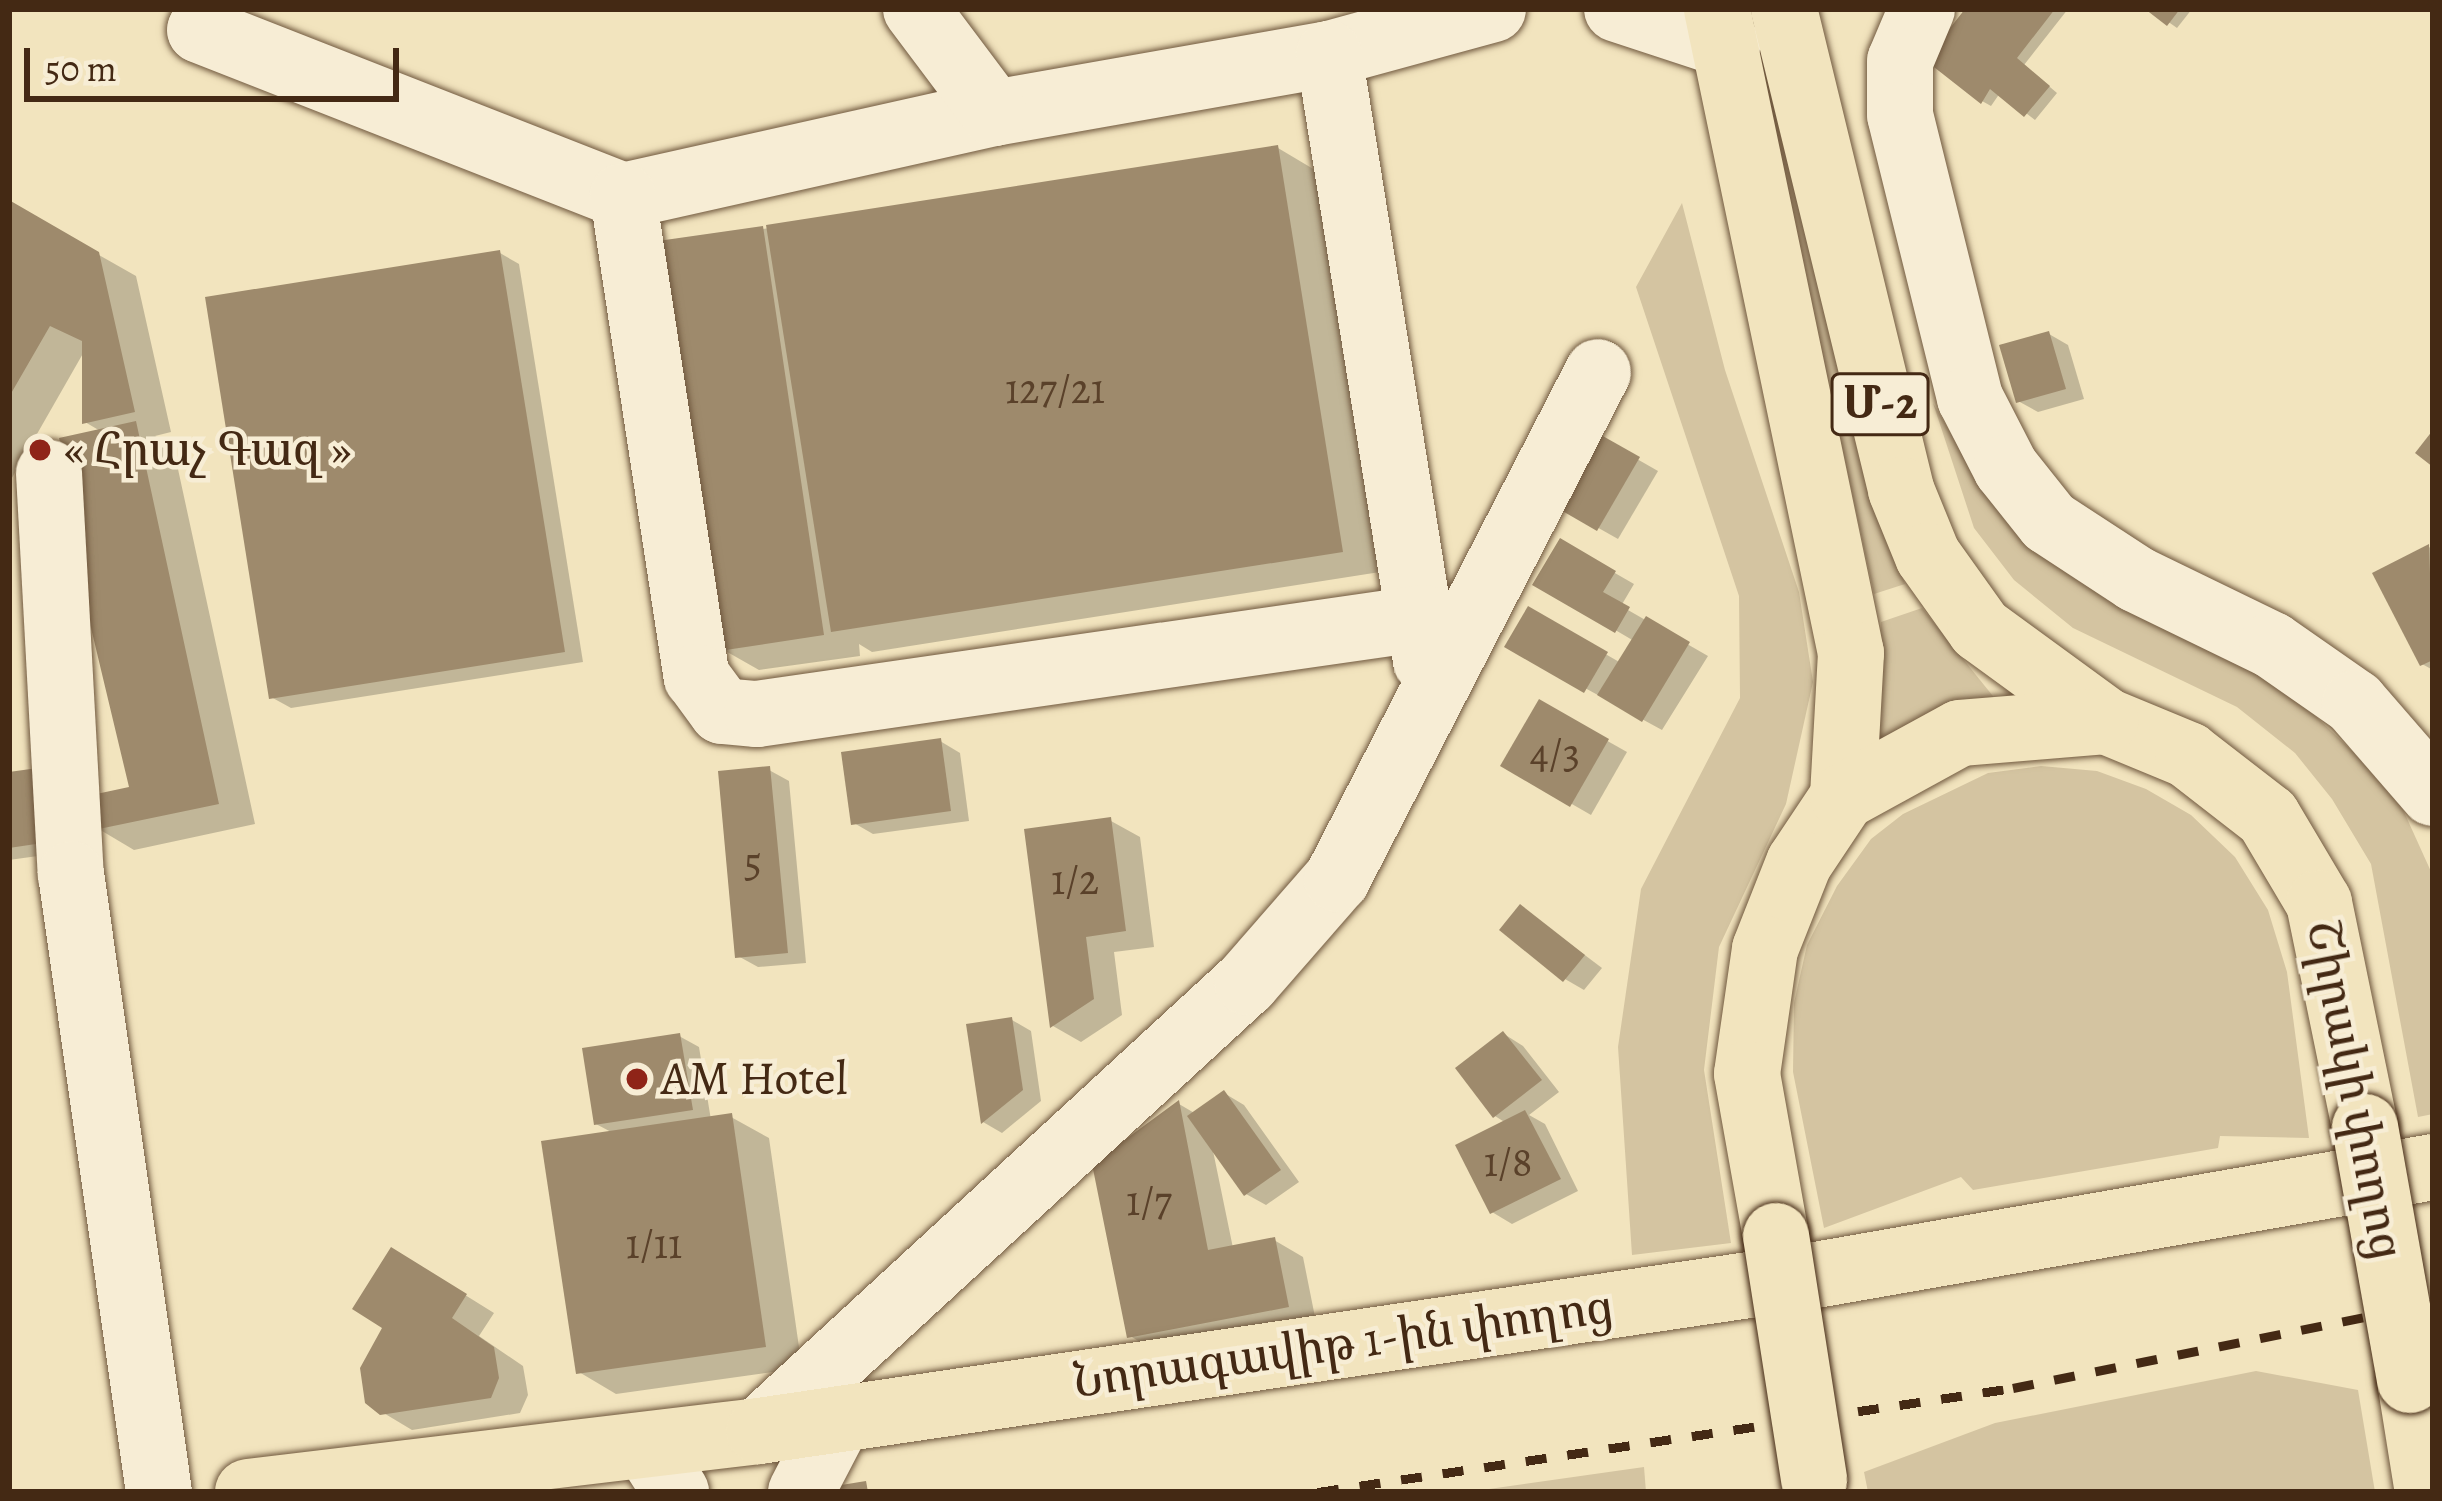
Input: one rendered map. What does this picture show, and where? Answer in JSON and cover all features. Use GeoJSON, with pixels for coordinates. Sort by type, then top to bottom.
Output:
{"type":"FeatureCollection","features":[{"type":"Feature","properties":{"kind":"main road","name":"Շիրակի փողոց"},"geometry":{"type":"LineString","coordinates":[[1784,9],[1901,490],[1928,556],[1980,628],[2106,722],[2188,755],[2268,817],[2319,903],[2365,1127],[2428,1492]]}},
{"type":"Feature","properties":{"kind":"main road","name":"Շիրակի փողոց"},"geometry":{"type":"LineString","coordinates":[[1722,27],[1844,595],[1852,720],[1843,797],[1799,863],[1765,949],[1747,1073],[1815,1486]]}},
{"type":"Feature","properties":{"kind":"main road","name":"Շիրակի փողոց"},"geometry":{"type":"LineString","coordinates":[[1843,797],[1960,733],[2106,722]]}},
{"type":"Feature","properties":{"kind":"main road","name":"Նորագավիթ 1-ին փողոց"},"geometry":{"type":"LineString","coordinates":[[248,1492],[638,1469],[759,1431],[1810,1276],[2433,1167]]}},
{"type":"Feature","properties":{"kind":"street"},"geometry":{"type":"LineString","coordinates":[[916,9],[994,113]]}},
{"type":"Feature","properties":{"kind":"street"},"geometry":{"type":"LineString","coordinates":[[192,16],[622,196],[994,113],[1329,54],[1492,9]]}},
{"type":"Feature","properties":{"kind":"street"},"geometry":{"type":"LineString","coordinates":[[1617,9],[1722,27]]}},
{"type":"Feature","properties":{"kind":"street"},"geometry":{"type":"LineString","coordinates":[[1922,9],[1900,61],[1904,133],[1970,398],[2006,468],[2049,522],[2136,579],[2272,645],[2354,703],[2433,793]]}},
{"type":"Feature","properties":{"kind":"street"},"geometry":{"type":"LineString","coordinates":[[1329,54],[1424,618],[1432,706]]}},
{"type":"Feature","properties":{"kind":"street"},"geometry":{"type":"LineString","coordinates":[[622,196],[697,677],[722,711],[757,714],[1424,618]]}},
{"type":"Feature","properties":{"kind":"street"},"geometry":{"type":"LineString","coordinates":[[759,1431],[1247,982],[1336,879],[1432,706],[1598,372]]}},
{"type":"Feature","properties":{"kind":"street"},"geometry":{"type":"LineString","coordinates":[[49,473],[71,874],[159,1492]]}},
{"type":"Feature","properties":{"kind":"street"},"geometry":{"type":"LineString","coordinates":[[801,1492],[839,1419]]}},
{"type":"Feature","properties":{"kind":"shaded area"},"geometry":{"type":"Polygon","coordinates":[[[1772,61],[1877,510],[1905,584],[1874,594],[1759,64],[1772,61]]]}},
{"type":"Feature","properties":{"kind":"shaded area"},"geometry":{"type":"Polygon","coordinates":[[[1682,203],[1725,370],[1799,592],[1813,682],[1786,804],[1719,947],[1704,1070],[1731,1243],[1632,1255],[1618,1047],[1641,889],[1740,698],[1739,596],[1636,287],[1682,203]]]}},
{"type":"Feature","properties":{"kind":"shaded area"},"geometry":{"type":"Polygon","coordinates":[[[1933,403],[1987,495],[2284,686],[2395,792],[2433,876],[2433,1114],[2418,1117],[2371,864],[2332,799],[2295,753],[2237,707],[2073,628],[2014,580],[1974,528],[1933,403]]]}},
{"type":"Feature","properties":{"kind":"shaded area"},"geometry":{"type":"Polygon","coordinates":[[[1922,608],[2009,716],[1876,759],[1881,622],[1922,608]]]}},
{"type":"Feature","properties":{"kind":"shaded area"},"geometry":{"type":"Polygon","coordinates":[[[2041,766],[2097,771],[2146,789],[2191,815],[2235,857],[2268,910],[2287,972],[2309,1138],[2220,1136],[2218,1148],[1973,1190],[1961,1177],[1824,1228],[1793,1072],[1794,1003],[1807,945],[1837,886],[1871,839],[1903,814],[1988,773],[2041,766]]]}},
{"type":"Feature","properties":{"kind":"shaded area"},"geometry":{"type":"Polygon","coordinates":[[[2256,1371],[2358,1390],[2375,1492],[1868,1492],[1864,1472],[1995,1423],[2256,1371]]]}},
{"type":"Feature","properties":{"kind":"shaded area"},"geometry":{"type":"Polygon","coordinates":[[[1644,1467],[1646,1492],[1468,1492],[1644,1467]]]}},
{"type":"Feature","properties":{"kind":"building"},"geometry":{"type":"Polygon","coordinates":[[[1965,9],[2055,9],[2017,58],[2050,86],[2024,117],[1990,89],[1981,104],[1925,60],[1965,9]]]}},
{"type":"Feature","properties":{"kind":"building"},"geometry":{"type":"Polygon","coordinates":[[[2145,9],[2180,9],[2167,26],[2145,9]]]}},
{"type":"Feature","properties":{"kind":"building"},"geometry":{"type":"Polygon","coordinates":[[[1278,145],[1343,552],[831,632],[766,225],[1278,145]]]}},
{"type":"Feature","properties":{"kind":"building"},"geometry":{"type":"Polygon","coordinates":[[[9,200],[99,252],[135,412],[82,424],[82,341],[50,326],[9,397],[9,200]]]}},
{"type":"Feature","properties":{"kind":"building"},"geometry":{"type":"Polygon","coordinates":[[[763,226],[824,635],[719,651],[658,241],[763,226]]]}},
{"type":"Feature","properties":{"kind":"building"},"geometry":{"type":"Polygon","coordinates":[[[500,250],[565,652],[269,699],[205,297],[500,250]]]}},
{"type":"Feature","properties":{"kind":"building"},"geometry":{"type":"Polygon","coordinates":[[[2049,331],[2066,389],[2016,403],[1999,345],[2049,331]]]}},
{"type":"Feature","properties":{"kind":"building"},"geometry":{"type":"Polygon","coordinates":[[[136,421],[219,804],[94,830],[87,796],[129,787],[70,540],[81,538],[59,438],[136,421]]]}},
{"type":"Feature","properties":{"kind":"building"},"geometry":{"type":"Polygon","coordinates":[[[2433,430],[2433,467],[2415,453],[2433,430]]]}},
{"type":"Feature","properties":{"kind":"building"},"geometry":{"type":"Polygon","coordinates":[[[1601,435],[1640,457],[1597,531],[1559,509],[1601,435]]]}},
{"type":"Feature","properties":{"kind":"building"},"geometry":{"type":"Polygon","coordinates":[[[1560,538],[1616,571],[1603,592],[1630,607],[1615,633],[1532,585],[1560,538]]]}},
{"type":"Feature","properties":{"kind":"building"},"geometry":{"type":"Polygon","coordinates":[[[2429,544],[2433,660],[2420,666],[2372,573],[2429,544]]]}},
{"type":"Feature","properties":{"kind":"building"},"geometry":{"type":"Polygon","coordinates":[[[1528,606],[1608,652],[1584,693],[1504,647],[1528,606]]]}},
{"type":"Feature","properties":{"kind":"building"},"geometry":{"type":"Polygon","coordinates":[[[1646,616],[1690,642],[1642,722],[1597,695],[1646,616]]]}},
{"type":"Feature","properties":{"kind":"building"},"geometry":{"type":"Polygon","coordinates":[[[1539,699],[1609,739],[1570,807],[1500,766],[1539,699]]]}},
{"type":"Feature","properties":{"kind":"building"},"geometry":{"type":"Polygon","coordinates":[[[941,738],[951,811],[851,825],[841,752],[941,738]]]}},
{"type":"Feature","properties":{"kind":"building"},"geometry":{"type":"Polygon","coordinates":[[[770,766],[788,953],[735,958],[718,771],[770,766]]]}},
{"type":"Feature","properties":{"kind":"building"},"geometry":{"type":"Polygon","coordinates":[[[45,767],[56,841],[9,848],[9,772],[45,767]]]}},
{"type":"Feature","properties":{"kind":"building"},"geometry":{"type":"Polygon","coordinates":[[[1111,817],[1126,931],[1086,937],[1094,999],[1050,1028],[1024,829],[1111,817]]]}},
{"type":"Feature","properties":{"kind":"building"},"geometry":{"type":"Polygon","coordinates":[[[1520,904],[1585,955],[1563,982],[1499,930],[1520,904]]]}},
{"type":"Feature","properties":{"kind":"building"},"geometry":{"type":"Polygon","coordinates":[[[1012,1017],[1023,1090],[981,1124],[966,1024],[1012,1017]]]}},
{"type":"Feature","properties":{"kind":"building"},"geometry":{"type":"Polygon","coordinates":[[[1503,1031],[1542,1080],[1493,1118],[1455,1068],[1503,1031]]]}},
{"type":"Feature","properties":{"kind":"building","name":"AM Hotel"},"geometry":{"type":"Polygon","coordinates":[[[680,1033],[693,1110],[594,1125],[582,1048],[680,1033]]]}},
{"type":"Feature","properties":{"kind":"building"},"geometry":{"type":"Polygon","coordinates":[[[1224,1090],[1281,1170],[1244,1196],[1187,1116],[1224,1090]]]}},
{"type":"Feature","properties":{"kind":"building"},"geometry":{"type":"Polygon","coordinates":[[[1179,1100],[1208,1250],[1275,1237],[1289,1307],[1127,1338],[1092,1164],[1179,1100]]]}},
{"type":"Feature","properties":{"kind":"building"},"geometry":{"type":"Polygon","coordinates":[[[1525,1110],[1561,1179],[1490,1214],[1455,1145],[1525,1110]]]}},
{"type":"Feature","properties":{"kind":"building"},"geometry":{"type":"Polygon","coordinates":[[[732,1113],[766,1347],[576,1374],[541,1141],[732,1113]]]}},
{"type":"Feature","properties":{"kind":"building"},"geometry":{"type":"Polygon","coordinates":[[[391,1247],[467,1294],[452,1318],[494,1347],[499,1378],[491,1398],[380,1415],[365,1403],[360,1368],[382,1328],[352,1309],[391,1247]]]}},
{"type":"Feature","properties":{"kind":"building"},"geometry":{"type":"Polygon","coordinates":[[[866,1481],[868,1492],[830,1492],[829,1487],[866,1481]]]}},
{"type":"Feature","properties":{"kind":"railway"},"geometry":{"type":"LineString","coordinates":[[1318,1492],[2013,1388],[2433,1303]]}},
{"type":"Feature","properties":{"kind":"place","name":"« Հրաչ Գազ »"},"geometry":{"type":"Point","coordinates":[40,450]}},
{"type":"Feature","properties":{"kind":"place","name":"AM Hotel"},"geometry":{"type":"Point","coordinates":[637,1079]}}]}
